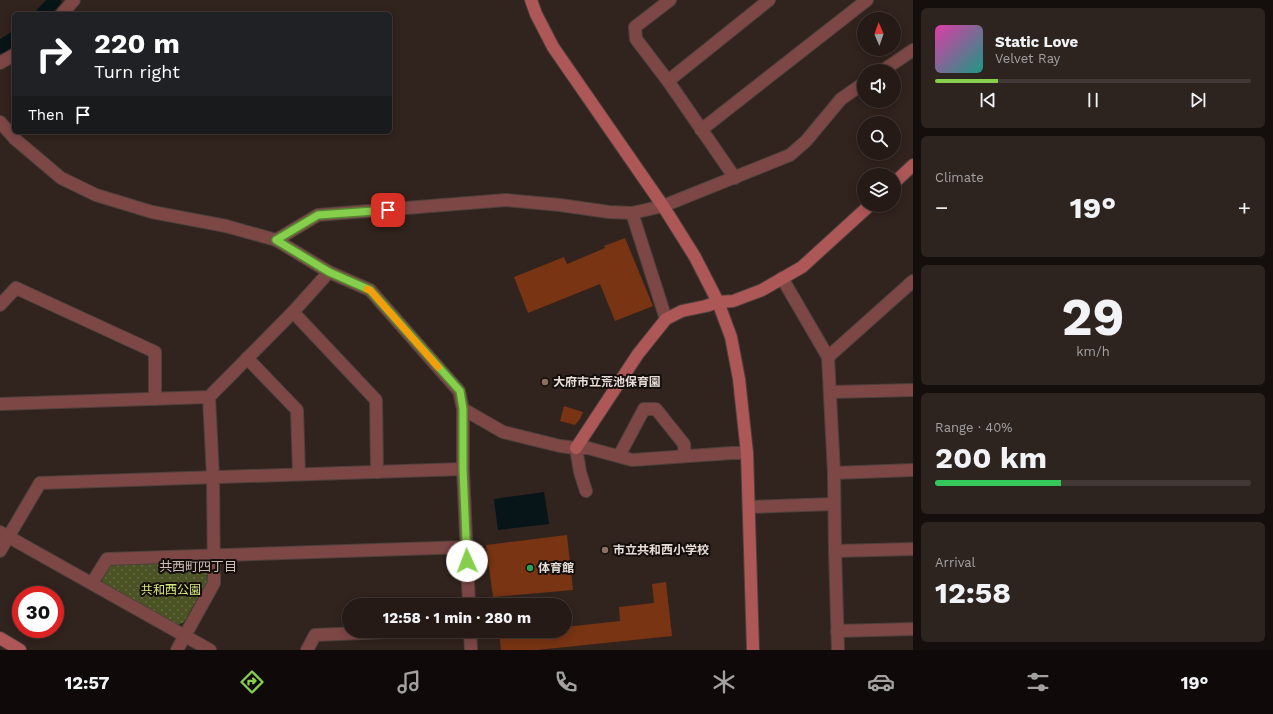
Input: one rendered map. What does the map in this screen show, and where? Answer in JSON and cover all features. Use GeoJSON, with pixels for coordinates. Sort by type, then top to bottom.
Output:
{"type":"FeatureCollection","features":[{"type":"Feature","properties":{"kind":"street"},"geometry":{"type":"LineString","coordinates":[[64,12],[74,0]]}},
{"type":"Feature","properties":{"kind":"street"},"geometry":{"type":"LineString","coordinates":[[531,0],[536,14],[553,47],[663,206],[695,257],[718,302],[731,338],[739,379],[747,453],[753,650]]}},
{"type":"Feature","properties":{"kind":"street"},"geometry":{"type":"LineString","coordinates":[[670,0],[636,27],[636,39],[668,80],[735,178]]}},
{"type":"Feature","properties":{"kind":"street"},"geometry":{"type":"LineString","coordinates":[[668,80],[769,0]]}},
{"type":"Feature","properties":{"kind":"street"},"geometry":{"type":"LineString","coordinates":[[701,130],[868,0]]}},
{"type":"Feature","properties":{"kind":"street"},"geometry":{"type":"LineString","coordinates":[[892,64],[913,50]]}},
{"type":"Feature","properties":{"kind":"street"},"geometry":{"type":"LineString","coordinates":[[0,63],[12,56]]}},
{"type":"Feature","properties":{"kind":"street"},"geometry":{"type":"LineString","coordinates":[[276,240],[318,215],[506,200],[560,205],[609,212],[632,213],[663,206],[790,155],[806,141],[842,99],[857,88]]}},
{"type":"Feature","properties":{"kind":"street"},"geometry":{"type":"LineString","coordinates":[[0,122],[15,139],[61,178],[96,195],[152,212],[226,226],[276,240],[329,272],[370,290],[460,391],[463,409],[463,469],[469,598]]}},
{"type":"Feature","properties":{"kind":"street"},"geometry":{"type":"LineString","coordinates":[[901,176],[913,165]]}},
{"type":"Feature","properties":{"kind":"street"},"geometry":{"type":"LineString","coordinates":[[586,491],[580,472],[576,448],[638,354],[666,319],[682,311],[718,302],[733,301],[762,290],[802,267],[862,212]]}},
{"type":"Feature","properties":{"kind":"street"},"geometry":{"type":"LineString","coordinates":[[632,213],[666,319]]}},
{"type":"Feature","properties":{"kind":"street"},"geometry":{"type":"LineString","coordinates":[[0,404],[209,397],[294,312],[329,272]]}},
{"type":"Feature","properties":{"kind":"street"},"geometry":{"type":"LineString","coordinates":[[782,278],[828,357],[834,473],[838,650]]}},
{"type":"Feature","properties":{"kind":"street"},"geometry":{"type":"LineString","coordinates":[[828,357],[912,285]]}},
{"type":"Feature","properties":{"kind":"street"},"geometry":{"type":"LineString","coordinates":[[0,305],[16,288],[155,352],[155,399]]}},
{"type":"Feature","properties":{"kind":"street"},"geometry":{"type":"LineString","coordinates":[[294,312],[376,400],[377,472]]}},
{"type":"Feature","properties":{"kind":"street"},"geometry":{"type":"LineString","coordinates":[[247,358],[297,410],[299,474]]}},
{"type":"Feature","properties":{"kind":"street"},"geometry":{"type":"LineString","coordinates":[[830,392],[913,390]]}},
{"type":"Feature","properties":{"kind":"street"},"geometry":{"type":"LineString","coordinates":[[177,650],[214,583],[215,554],[213,477],[209,397]]}},
{"type":"Feature","properties":{"kind":"street"},"geometry":{"type":"LineString","coordinates":[[463,409],[503,432],[576,448],[588,448],[632,460],[747,453]]}},
{"type":"Feature","properties":{"kind":"street"},"geometry":{"type":"LineString","coordinates":[[619,456],[644,409],[656,409],[684,444],[685,456]]}},
{"type":"Feature","properties":{"kind":"street"},"geometry":{"type":"LineString","coordinates":[[0,551],[4,534],[40,483],[463,469]]}},
{"type":"Feature","properties":{"kind":"street"},"geometry":{"type":"LineString","coordinates":[[834,473],[913,470]]}},
{"type":"Feature","properties":{"kind":"street"},"geometry":{"type":"LineString","coordinates":[[749,507],[834,504]]}},
{"type":"Feature","properties":{"kind":"street"},"geometry":{"type":"LineString","coordinates":[[4,534],[210,650]]}},
{"type":"Feature","properties":{"kind":"street"},"geometry":{"type":"LineString","coordinates":[[92,583],[108,559],[215,554],[466,547]]}},
{"type":"Feature","properties":{"kind":"street"},"geometry":{"type":"LineString","coordinates":[[835,550],[913,549]]}},
{"type":"Feature","properties":{"kind":"street"},"geometry":{"type":"LineString","coordinates":[[837,631],[913,629]]}},
{"type":"Feature","properties":{"kind":"street"},"geometry":{"type":"LineString","coordinates":[[307,650],[315,635],[342,634]]}},
{"type":"Feature","properties":{"kind":"street"},"geometry":{"type":"LineString","coordinates":[[0,638],[20,650]]}},
{"type":"Feature","properties":{"kind":"street"},"geometry":{"type":"LineString","coordinates":[[470,638],[471,650]]}},
{"type":"Feature","properties":{"kind":"green space","name":"共和西公園"},"geometry":{"type":"Polygon","coordinates":[[[206,562],[207,582],[184,622],[178,625],[103,583],[101,577],[107,567],[113,565],[206,562]]]}},
{"type":"Feature","properties":{"kind":"shaded area"},"geometry":{"type":"Polygon","coordinates":[[[544,492],[549,524],[498,530],[494,499],[544,492]]]}},
{"type":"Feature","properties":{"kind":"building"},"geometry":{"type":"Polygon","coordinates":[[[625,238],[653,306],[615,321],[600,284],[528,313],[514,277],[564,257],[567,264],[605,248],[604,246],[625,238]]]}},
{"type":"Feature","properties":{"kind":"building"},"geometry":{"type":"Polygon","coordinates":[[[564,406],[583,412],[575,425],[560,421],[564,406]]]}},
{"type":"Feature","properties":{"kind":"building","name":"体育館"},"geometry":{"type":"Polygon","coordinates":[[[567,535],[573,590],[493,597],[486,545],[567,535]]]}},
{"type":"Feature","properties":{"kind":"building"},"geometry":{"type":"Polygon","coordinates":[[[666,582],[672,636],[537,650],[501,650],[500,638],[572,638],[572,626],[620,621],[619,607],[654,603],[652,584],[666,582]]]}},
{"type":"Feature","properties":{"kind":"waterway"},"geometry":{"type":"LineString","coordinates":[[44,12],[55,0]]}},
{"type":"Feature","properties":{"kind":"waterway"},"geometry":{"type":"LineString","coordinates":[[0,47],[12,39]]}},
{"type":"Feature","properties":{"kind":"slow traffic"},"geometry":{"type":"LineString","coordinates":[[367,289],[370,290],[438,367]]}},
{"type":"Feature","properties":{"kind":"place","name":"大府市立荒池保育園"},"geometry":{"type":"Point","coordinates":[545,382]}},
{"type":"Feature","properties":{"kind":"place","name":"市立共和西小学校"},"geometry":{"type":"Point","coordinates":[605,550]}},
{"type":"Feature","properties":{"kind":"place","name":"体育館"},"geometry":{"type":"Point","coordinates":[530,568]}},
{"type":"Feature","properties":{"kind":"district","name":"共西町四丁目"},"geometry":{"type":"Point","coordinates":[198,566]}},
{"type":"Feature","properties":{"kind":"route"},"geometry":{"type":"LineString","coordinates":[[388,210],[318,215],[276,240],[329,272],[370,290],[460,391],[463,409],[463,469],[467,561]]}}]}
